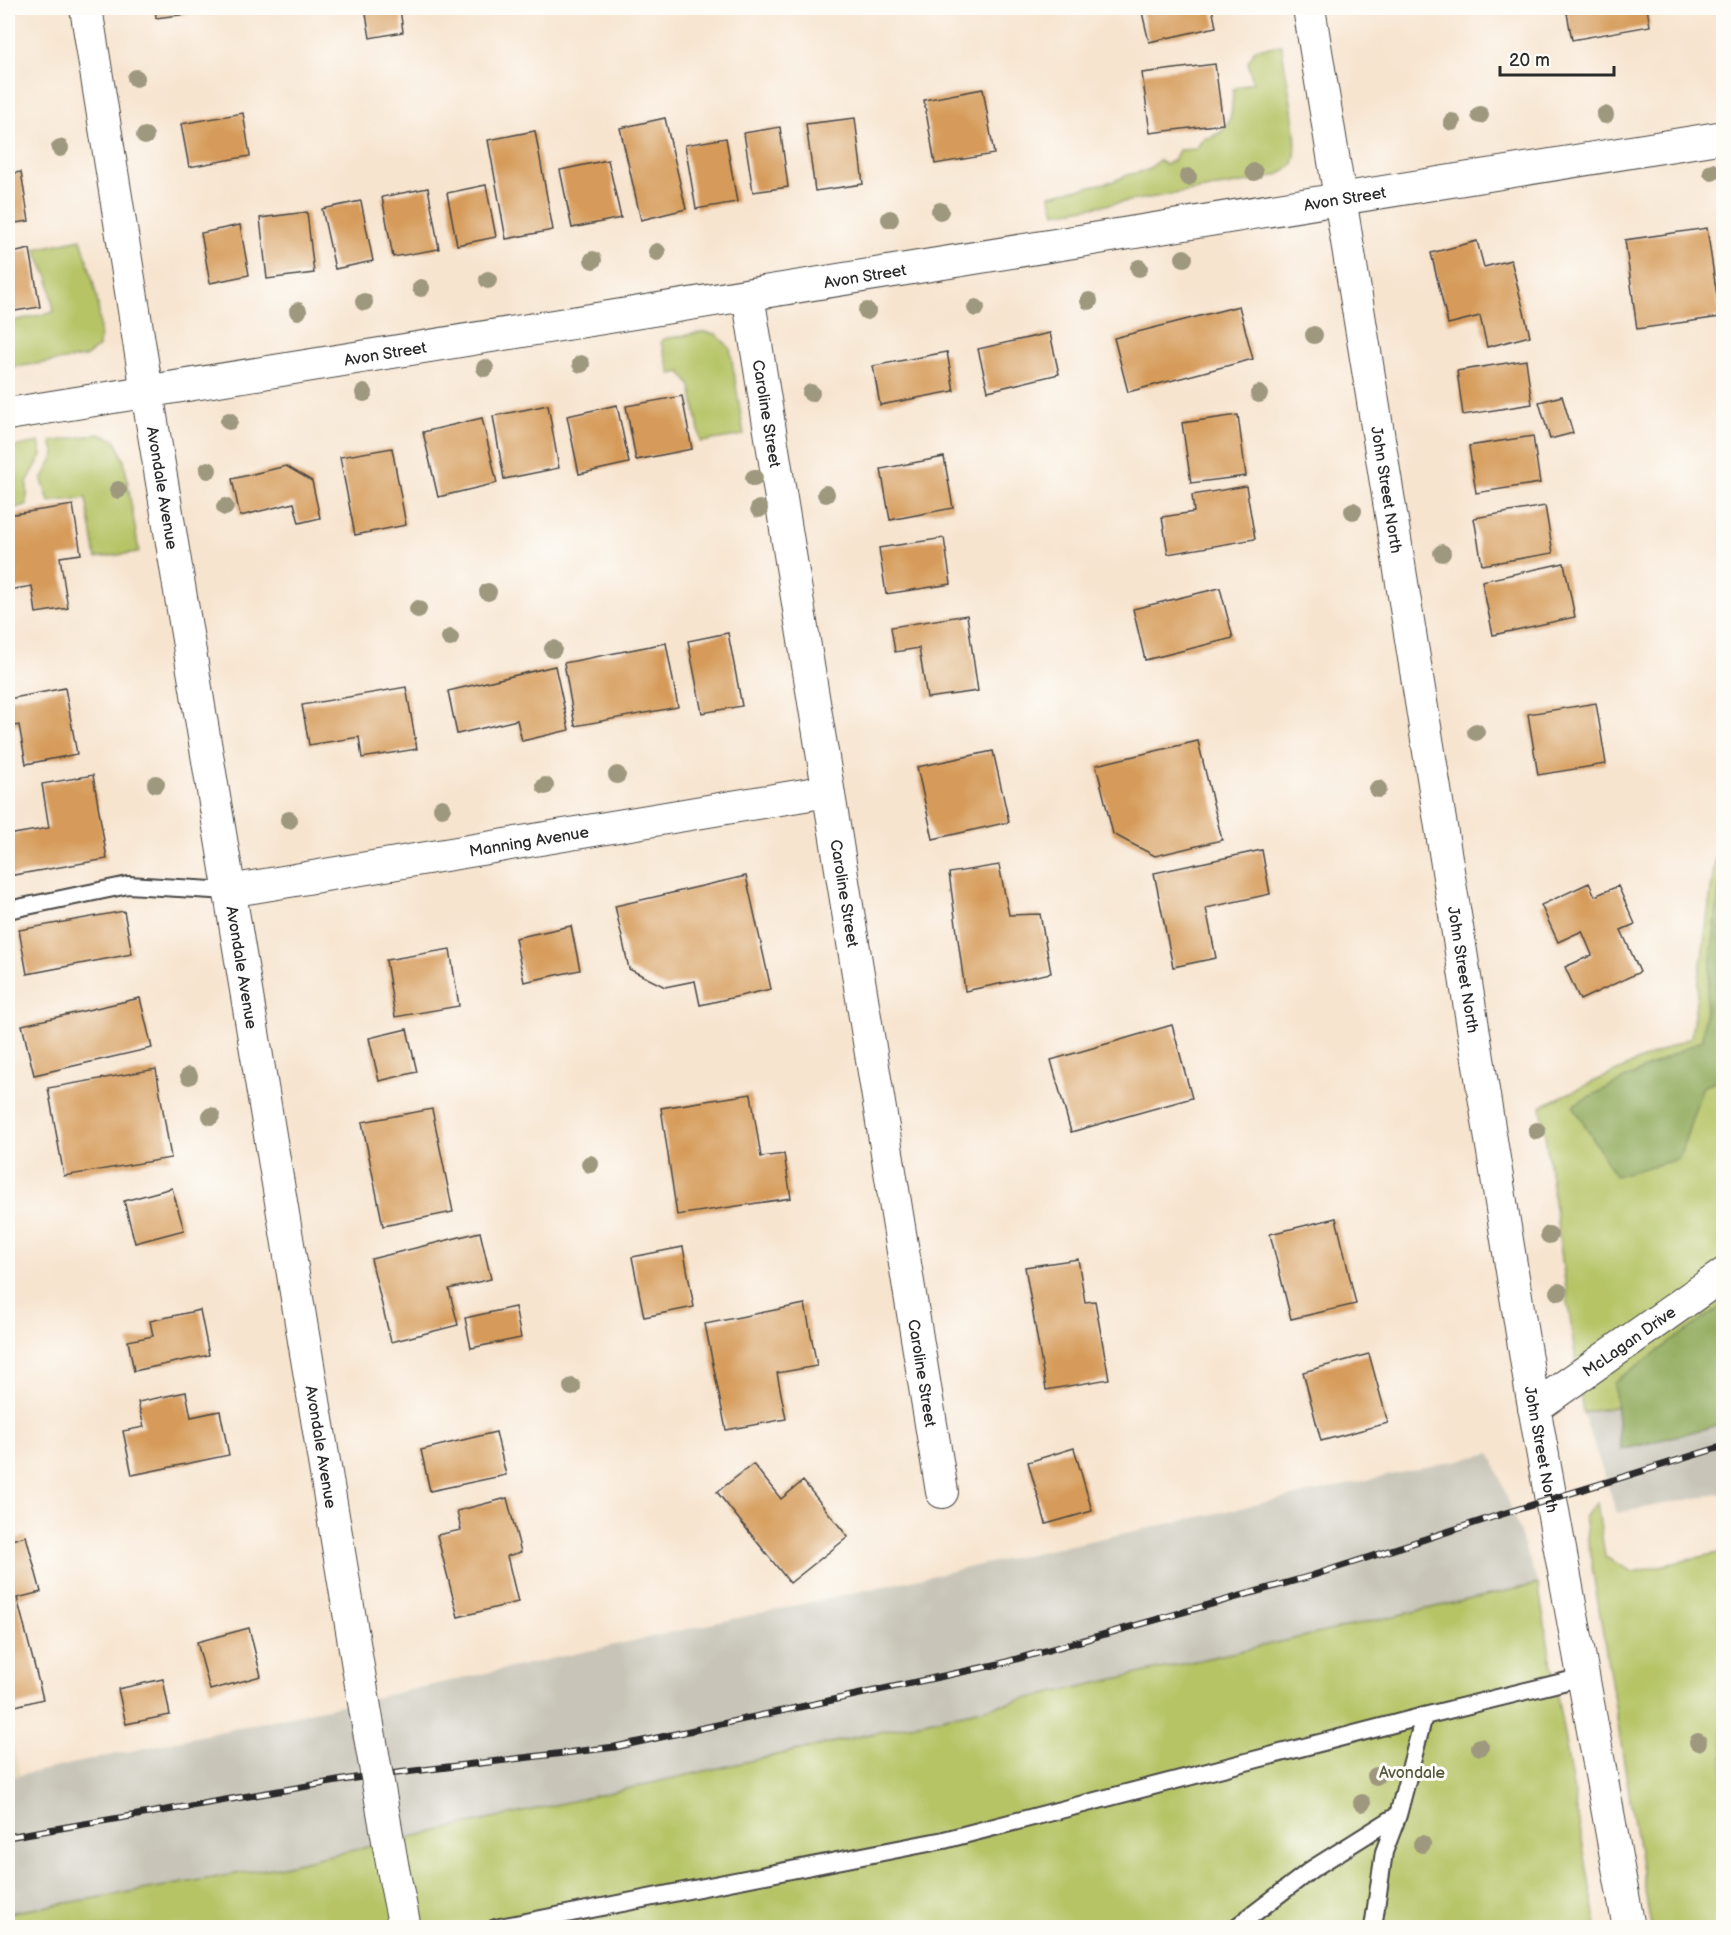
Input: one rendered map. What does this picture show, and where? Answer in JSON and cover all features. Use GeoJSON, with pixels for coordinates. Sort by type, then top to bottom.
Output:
{"type":"FeatureCollection","features":[{"type":"Feature","properties":{"kind":"street","name":"Avondale Avenue"},"geometry":{"type":"LineString","coordinates":[[86,8],[229,891],[361,1685],[405,1928]]}},
{"type":"Feature","properties":{"kind":"street","name":"John Street North"},"geometry":{"type":"LineString","coordinates":[[1309,8],[1534,1408],[1629,1928]]}},
{"type":"Feature","properties":{"kind":"street","name":"Avon Street"},"geometry":{"type":"LineString","coordinates":[[8,414],[1724,137]]}},
{"type":"Feature","properties":{"kind":"street","name":"Caroline Street"},"geometry":{"type":"LineString","coordinates":[[748,295],[942,1491]]}},
{"type":"Feature","properties":{"kind":"street","name":"Manning Avenue"},"geometry":{"type":"LineString","coordinates":[[229,891],[828,791]]}},
{"type":"Feature","properties":{"kind":"street","name":"McLagan Drive"},"geometry":{"type":"LineString","coordinates":[[1534,1408],[1724,1274]]}},
{"type":"Feature","properties":{"kind":"lane"},"geometry":{"type":"LineString","coordinates":[[8,910],[128,885],[229,891]]}},
{"type":"Feature","properties":{"kind":"lane"},"geometry":{"type":"LineString","coordinates":[[495,1928],[944,1840],[1583,1677]]}},
{"type":"Feature","properties":{"kind":"lane"},"geometry":{"type":"LineString","coordinates":[[1372,1928],[1384,1852],[1398,1815],[1424,1716]]}},
{"type":"Feature","properties":{"kind":"lane"},"geometry":{"type":"LineString","coordinates":[[1235,1928],[1312,1869],[1398,1815]]}},
{"type":"Feature","properties":{"kind":"shaded area"},"geometry":{"type":"Polygon","coordinates":[[[1723,1386],[1723,1493],[1617,1513],[1583,1413],[1723,1386]]]}},
{"type":"Feature","properties":{"kind":"shaded area"},"geometry":{"type":"Polygon","coordinates":[[[1491,1453],[1538,1584],[278,1867],[8,1913],[8,1778],[1491,1453]]]}},
{"type":"Feature","properties":{"kind":"shaded area"},"geometry":{"type":"Polygon","coordinates":[[[8,1720],[20,1776],[8,1778],[8,1720]]]}},
{"type":"Feature","properties":{"kind":"green space"},"geometry":{"type":"Polygon","coordinates":[[[1282,45],[1296,143],[1295,156],[1288,169],[1278,175],[1249,182],[1055,213],[1050,195],[1114,181],[1148,170],[1159,160],[1165,165],[1174,160],[1179,150],[1196,149],[1203,139],[1220,132],[1229,122],[1233,89],[1253,82],[1248,62],[1255,49],[1282,45]]]}},
{"type":"Feature","properties":{"kind":"green space"},"geometry":{"type":"Polygon","coordinates":[[[81,239],[98,305],[99,347],[85,357],[8,368],[8,322],[54,312],[49,279],[35,249],[81,239]]]}},
{"type":"Feature","properties":{"kind":"green space"},"geometry":{"type":"Polygon","coordinates":[[[704,332],[716,334],[730,348],[744,435],[701,442],[691,386],[681,372],[671,374],[661,342],[664,339],[704,332]]]}},
{"type":"Feature","properties":{"kind":"green space"},"geometry":{"type":"Polygon","coordinates":[[[98,434],[116,440],[124,461],[139,552],[96,558],[86,498],[49,502],[42,480],[55,454],[51,442],[98,434]]]}},
{"type":"Feature","properties":{"kind":"green space"},"geometry":{"type":"Polygon","coordinates":[[[39,442],[42,455],[27,482],[27,505],[8,510],[8,448],[39,442]]]}},
{"type":"Feature","properties":{"kind":"green space"},"geometry":{"type":"Polygon","coordinates":[[[1723,803],[1723,1386],[1583,1413],[1541,1106],[1691,1037],[1723,803]]]}},
{"type":"Feature","properties":{"kind":"green space"},"geometry":{"type":"Polygon","coordinates":[[[1723,855],[1723,1076],[1702,1088],[1679,1159],[1615,1176],[1573,1105],[1702,1040],[1723,855]]]}},
{"type":"Feature","properties":{"kind":"green space"},"geometry":{"type":"Polygon","coordinates":[[[1723,1305],[1723,1424],[1621,1450],[1614,1382],[1723,1305]]]}},
{"type":"Feature","properties":{"kind":"green space"},"geometry":{"type":"Polygon","coordinates":[[[1597,1503],[1605,1557],[1633,1572],[1723,1552],[1723,1927],[1651,1927],[1584,1517],[1597,1503]]]}},
{"type":"Feature","properties":{"kind":"green space","name":"Avondale"},"geometry":{"type":"Polygon","coordinates":[[[1538,1584],[1597,1927],[8,1928],[8,1913],[278,1867],[1538,1584]]]}},
{"type":"Feature","properties":{"kind":"building"},"geometry":{"type":"Polygon","coordinates":[[[155,8],[210,8],[210,11],[156,18],[155,8]]]}},
{"type":"Feature","properties":{"kind":"building"},"geometry":{"type":"Polygon","coordinates":[[[365,8],[400,8],[403,32],[370,38],[365,8]]]}},
{"type":"Feature","properties":{"kind":"building"},"geometry":{"type":"Polygon","coordinates":[[[1141,8],[1212,8],[1216,27],[1149,42],[1141,8]]]}},
{"type":"Feature","properties":{"kind":"building"},"geometry":{"type":"Polygon","coordinates":[[[1566,8],[1647,8],[1650,26],[1572,40],[1566,8]]]}},
{"type":"Feature","properties":{"kind":"building"},"geometry":{"type":"Polygon","coordinates":[[[1215,64],[1223,124],[1150,133],[1142,73],[1215,64]]]}},
{"type":"Feature","properties":{"kind":"building"},"geometry":{"type":"Polygon","coordinates":[[[983,89],[994,154],[935,164],[924,100],[983,89]]]}},
{"type":"Feature","properties":{"kind":"building"},"geometry":{"type":"Polygon","coordinates":[[[243,113],[250,156],[189,167],[181,124],[243,113]]]}},
{"type":"Feature","properties":{"kind":"building"},"geometry":{"type":"Polygon","coordinates":[[[665,118],[686,209],[641,220],[620,128],[665,118]]]}},
{"type":"Feature","properties":{"kind":"building"},"geometry":{"type":"Polygon","coordinates":[[[855,118],[863,184],[815,191],[806,124],[855,118]]]}},
{"type":"Feature","properties":{"kind":"building"},"geometry":{"type":"Polygon","coordinates":[[[780,127],[788,187],[753,192],[744,133],[780,127]]]}},
{"type":"Feature","properties":{"kind":"building"},"geometry":{"type":"Polygon","coordinates":[[[535,131],[553,230],[506,239],[488,140],[535,131]]]}},
{"type":"Feature","properties":{"kind":"building"},"geometry":{"type":"Polygon","coordinates":[[[726,138],[737,202],[696,209],[685,145],[726,138]]]}},
{"type":"Feature","properties":{"kind":"building"},"geometry":{"type":"Polygon","coordinates":[[[608,160],[621,218],[572,228],[560,170],[608,160]]]}},
{"type":"Feature","properties":{"kind":"building"},"geometry":{"type":"Polygon","coordinates":[[[21,172],[29,221],[8,224],[8,174],[21,172]]]}},
{"type":"Feature","properties":{"kind":"building"},"geometry":{"type":"Polygon","coordinates":[[[486,185],[496,237],[457,245],[447,193],[486,185]]]}},
{"type":"Feature","properties":{"kind":"building"},"geometry":{"type":"Polygon","coordinates":[[[428,188],[439,249],[393,257],[382,197],[428,188]]]}},
{"type":"Feature","properties":{"kind":"building"},"geometry":{"type":"Polygon","coordinates":[[[361,201],[373,261],[335,269],[322,209],[361,201]]]}},
{"type":"Feature","properties":{"kind":"building"},"geometry":{"type":"Polygon","coordinates":[[[307,212],[314,273],[267,279],[260,218],[307,212]]]}},
{"type":"Feature","properties":{"kind":"building"},"geometry":{"type":"Polygon","coordinates":[[[240,225],[249,275],[210,283],[201,233],[240,225]]]}},
{"type":"Feature","properties":{"kind":"building"},"geometry":{"type":"Polygon","coordinates":[[[1707,228],[1720,317],[1637,329],[1625,240],[1707,228]]]}},
{"type":"Feature","properties":{"kind":"building"},"geometry":{"type":"Polygon","coordinates":[[[1477,241],[1484,267],[1511,260],[1530,336],[1487,347],[1480,316],[1448,324],[1431,253],[1477,241]]]}},
{"type":"Feature","properties":{"kind":"building"},"geometry":{"type":"Polygon","coordinates":[[[30,249],[40,307],[8,312],[8,254],[30,249]]]}},
{"type":"Feature","properties":{"kind":"building"},"geometry":{"type":"Polygon","coordinates":[[[1239,306],[1253,359],[1128,392],[1114,338],[1239,306]]]}},
{"type":"Feature","properties":{"kind":"building"},"geometry":{"type":"Polygon","coordinates":[[[1050,333],[1059,374],[988,391],[978,349],[1050,333]]]}},
{"type":"Feature","properties":{"kind":"building"},"geometry":{"type":"Polygon","coordinates":[[[947,352],[954,391],[880,405],[873,366],[947,352]]]}},
{"type":"Feature","properties":{"kind":"building"},"geometry":{"type":"Polygon","coordinates":[[[1526,360],[1532,404],[1463,415],[1457,371],[1526,360]]]}},
{"type":"Feature","properties":{"kind":"building"},"geometry":{"type":"Polygon","coordinates":[[[682,396],[692,449],[636,460],[626,406],[682,396]]]}},
{"type":"Feature","properties":{"kind":"building"},"geometry":{"type":"Polygon","coordinates":[[[1562,396],[1573,433],[1550,439],[1539,402],[1562,396]]]}},
{"type":"Feature","properties":{"kind":"building"},"geometry":{"type":"Polygon","coordinates":[[[548,405],[559,468],[504,479],[493,416],[548,405]]]}},
{"type":"Feature","properties":{"kind":"building"},"geometry":{"type":"Polygon","coordinates":[[[617,405],[629,463],[579,474],[567,416],[617,405]]]}},
{"type":"Feature","properties":{"kind":"building"},"geometry":{"type":"Polygon","coordinates":[[[1238,415],[1246,476],[1191,483],[1182,423],[1238,415]]]}},
{"type":"Feature","properties":{"kind":"building"},"geometry":{"type":"Polygon","coordinates":[[[482,418],[497,483],[438,497],[423,432],[482,418]]]}},
{"type":"Feature","properties":{"kind":"building"},"geometry":{"type":"Polygon","coordinates":[[[1533,436],[1540,483],[1476,493],[1469,446],[1533,436]]]}},
{"type":"Feature","properties":{"kind":"building"},"geometry":{"type":"Polygon","coordinates":[[[392,448],[406,525],[355,535],[340,457],[392,448]]]}},
{"type":"Feature","properties":{"kind":"building"},"geometry":{"type":"Polygon","coordinates":[[[944,457],[953,508],[890,520],[881,469],[944,457]]]}},
{"type":"Feature","properties":{"kind":"building"},"geometry":{"type":"Polygon","coordinates":[[[286,466],[312,481],[320,518],[299,523],[294,503],[240,516],[232,479],[286,466]]]}},
{"type":"Feature","properties":{"kind":"building"},"geometry":{"type":"Polygon","coordinates":[[[1246,486],[1255,539],[1168,554],[1162,517],[1194,512],[1192,495],[1246,486]]]}},
{"type":"Feature","properties":{"kind":"building"},"geometry":{"type":"Polygon","coordinates":[[[73,505],[81,554],[60,557],[68,608],[36,613],[32,586],[8,590],[8,515],[73,505]]]}},
{"type":"Feature","properties":{"kind":"building"},"geometry":{"type":"Polygon","coordinates":[[[1545,506],[1553,553],[1482,565],[1474,518],[1545,506]]]}},
{"type":"Feature","properties":{"kind":"building"},"geometry":{"type":"Polygon","coordinates":[[[944,538],[951,584],[886,594],[879,548],[944,538]]]}},
{"type":"Feature","properties":{"kind":"building"},"geometry":{"type":"Polygon","coordinates":[[[1564,563],[1575,617],[1493,635],[1482,581],[1564,563]]]}},
{"type":"Feature","properties":{"kind":"building"},"geometry":{"type":"Polygon","coordinates":[[[1220,588],[1233,638],[1145,660],[1133,609],[1220,588]]]}},
{"type":"Feature","properties":{"kind":"building"},"geometry":{"type":"Polygon","coordinates":[[[967,615],[978,691],[927,698],[919,648],[895,652],[891,627],[967,615]]]}},
{"type":"Feature","properties":{"kind":"building"},"geometry":{"type":"Polygon","coordinates":[[[728,633],[742,706],[702,713],[688,641],[728,633]]]}},
{"type":"Feature","properties":{"kind":"building"},"geometry":{"type":"Polygon","coordinates":[[[666,643],[678,707],[575,726],[564,663],[666,643]]]}},
{"type":"Feature","properties":{"kind":"building"},"geometry":{"type":"Polygon","coordinates":[[[555,666],[569,730],[522,741],[517,720],[457,734],[448,691],[555,666]]]}},
{"type":"Feature","properties":{"kind":"building"},"geometry":{"type":"Polygon","coordinates":[[[406,687],[417,749],[362,758],[359,737],[309,745],[302,705],[406,687]]]}},
{"type":"Feature","properties":{"kind":"building"},"geometry":{"type":"Polygon","coordinates":[[[65,688],[77,754],[26,764],[19,725],[8,727],[8,699],[65,688]]]}},
{"type":"Feature","properties":{"kind":"building"},"geometry":{"type":"Polygon","coordinates":[[[1596,703],[1606,764],[1538,775],[1528,714],[1596,703]]]}},
{"type":"Feature","properties":{"kind":"building"},"geometry":{"type":"Polygon","coordinates":[[[1198,741],[1222,840],[1155,856],[1113,834],[1096,765],[1198,741]]]}},
{"type":"Feature","properties":{"kind":"building"},"geometry":{"type":"Polygon","coordinates":[[[993,751],[1009,822],[933,839],[917,767],[993,751]]]}},
{"type":"Feature","properties":{"kind":"building"},"geometry":{"type":"Polygon","coordinates":[[[93,775],[107,859],[8,876],[8,835],[49,828],[42,784],[93,775]]]}},
{"type":"Feature","properties":{"kind":"building"},"geometry":{"type":"Polygon","coordinates":[[[1262,850],[1270,894],[1206,908],[1216,958],[1173,967],[1154,873],[1262,850]]]}},
{"type":"Feature","properties":{"kind":"building"},"geometry":{"type":"Polygon","coordinates":[[[999,865],[1009,915],[1040,914],[1051,973],[965,991],[949,873],[999,865]]]}},
{"type":"Feature","properties":{"kind":"building"},"geometry":{"type":"Polygon","coordinates":[[[746,876],[771,989],[700,1005],[695,981],[665,987],[629,969],[615,906],[746,876]]]}},
{"type":"Feature","properties":{"kind":"building"},"geometry":{"type":"Polygon","coordinates":[[[1589,883],[1595,896],[1618,886],[1635,924],[1621,930],[1640,972],[1580,1000],[1565,967],[1592,955],[1582,931],[1558,942],[1541,905],[1589,883]]]}},
{"type":"Feature","properties":{"kind":"building"},"geometry":{"type":"Polygon","coordinates":[[[124,911],[132,954],[27,974],[19,930],[124,911]]]}},
{"type":"Feature","properties":{"kind":"building"},"geometry":{"type":"Polygon","coordinates":[[[571,926],[580,970],[524,982],[515,938],[571,926]]]}},
{"type":"Feature","properties":{"kind":"building"},"geometry":{"type":"Polygon","coordinates":[[[450,949],[459,1006],[395,1017],[386,960],[450,949]]]}},
{"type":"Feature","properties":{"kind":"building"},"geometry":{"type":"Polygon","coordinates":[[[140,998],[152,1048],[34,1075],[22,1025],[140,998]]]}},
{"type":"Feature","properties":{"kind":"building"},"geometry":{"type":"Polygon","coordinates":[[[1172,1025],[1192,1098],[1071,1132],[1051,1060],[1172,1025]]]}},
{"type":"Feature","properties":{"kind":"building"},"geometry":{"type":"Polygon","coordinates":[[[407,1029],[417,1072],[379,1081],[369,1038],[407,1029]]]}},
{"type":"Feature","properties":{"kind":"building"},"geometry":{"type":"Polygon","coordinates":[[[156,1069],[171,1158],[64,1176],[48,1088],[156,1069]]]}},
{"type":"Feature","properties":{"kind":"building"},"geometry":{"type":"Polygon","coordinates":[[[751,1094],[761,1157],[784,1154],[791,1198],[677,1215],[661,1108],[751,1094]]]}},
{"type":"Feature","properties":{"kind":"building"},"geometry":{"type":"Polygon","coordinates":[[[432,1109],[453,1212],[383,1226],[362,1122],[432,1109]]]}},
{"type":"Feature","properties":{"kind":"building"},"geometry":{"type":"Polygon","coordinates":[[[172,1188],[184,1230],[135,1243],[124,1201],[172,1188]]]}},
{"type":"Feature","properties":{"kind":"building"},"geometry":{"type":"Polygon","coordinates":[[[1336,1218],[1356,1304],[1291,1319],[1270,1234],[1336,1218]]]}},
{"type":"Feature","properties":{"kind":"building"},"geometry":{"type":"Polygon","coordinates":[[[480,1232],[491,1279],[449,1289],[458,1325],[391,1342],[371,1259],[480,1232]]]}},
{"type":"Feature","properties":{"kind":"building"},"geometry":{"type":"Polygon","coordinates":[[[683,1247],[694,1307],[644,1317],[632,1257],[683,1247]]]}},
{"type":"Feature","properties":{"kind":"building"},"geometry":{"type":"Polygon","coordinates":[[[1078,1259],[1085,1302],[1095,1301],[1109,1379],[1046,1390],[1025,1267],[1078,1259]]]}},
{"type":"Feature","properties":{"kind":"building"},"geometry":{"type":"Polygon","coordinates":[[[805,1304],[817,1366],[777,1373],[786,1419],[726,1430],[705,1324],[805,1304]]]}},
{"type":"Feature","properties":{"kind":"building"},"geometry":{"type":"Polygon","coordinates":[[[515,1307],[521,1338],[471,1348],[465,1318],[515,1307]]]}},
{"type":"Feature","properties":{"kind":"building"},"geometry":{"type":"Polygon","coordinates":[[[200,1310],[209,1355],[134,1371],[128,1341],[153,1336],[150,1321],[200,1310]]]}},
{"type":"Feature","properties":{"kind":"building"},"geometry":{"type":"Polygon","coordinates":[[[1369,1354],[1388,1423],[1321,1441],[1303,1372],[1369,1354]]]}},
{"type":"Feature","properties":{"kind":"building"},"geometry":{"type":"Polygon","coordinates":[[[186,1392],[191,1417],[220,1411],[229,1455],[132,1475],[123,1431],[144,1427],[138,1402],[186,1392]]]}},
{"type":"Feature","properties":{"kind":"building"},"geometry":{"type":"Polygon","coordinates":[[[496,1432],[506,1475],[430,1491],[421,1450],[496,1432]]]}},
{"type":"Feature","properties":{"kind":"building"},"geometry":{"type":"Polygon","coordinates":[[[1074,1448],[1092,1511],[1046,1524],[1028,1462],[1074,1448]]]}},
{"type":"Feature","properties":{"kind":"building"},"geometry":{"type":"Polygon","coordinates":[[[753,1464],[781,1499],[803,1481],[848,1537],[790,1583],[717,1492],[753,1464]]]}},
{"type":"Feature","properties":{"kind":"building"},"geometry":{"type":"Polygon","coordinates":[[[507,1498],[521,1552],[507,1556],[518,1602],[458,1617],[437,1535],[461,1530],[457,1511],[507,1498]]]}},
{"type":"Feature","properties":{"kind":"building"},"geometry":{"type":"Polygon","coordinates":[[[26,1536],[41,1592],[17,1598],[43,1699],[8,1708],[8,1541],[26,1536]]]}},
{"type":"Feature","properties":{"kind":"building"},"geometry":{"type":"Polygon","coordinates":[[[249,1628],[261,1676],[210,1690],[197,1642],[249,1628]]]}},
{"type":"Feature","properties":{"kind":"building"},"geometry":{"type":"Polygon","coordinates":[[[163,1679],[170,1715],[126,1724],[118,1689],[163,1679]]]}},
{"type":"Feature","properties":{"kind":"railway"},"geometry":{"type":"LineString","coordinates":[[8,1837],[355,1778],[615,1747],[999,1664],[1311,1576],[1724,1446]]}}]}
